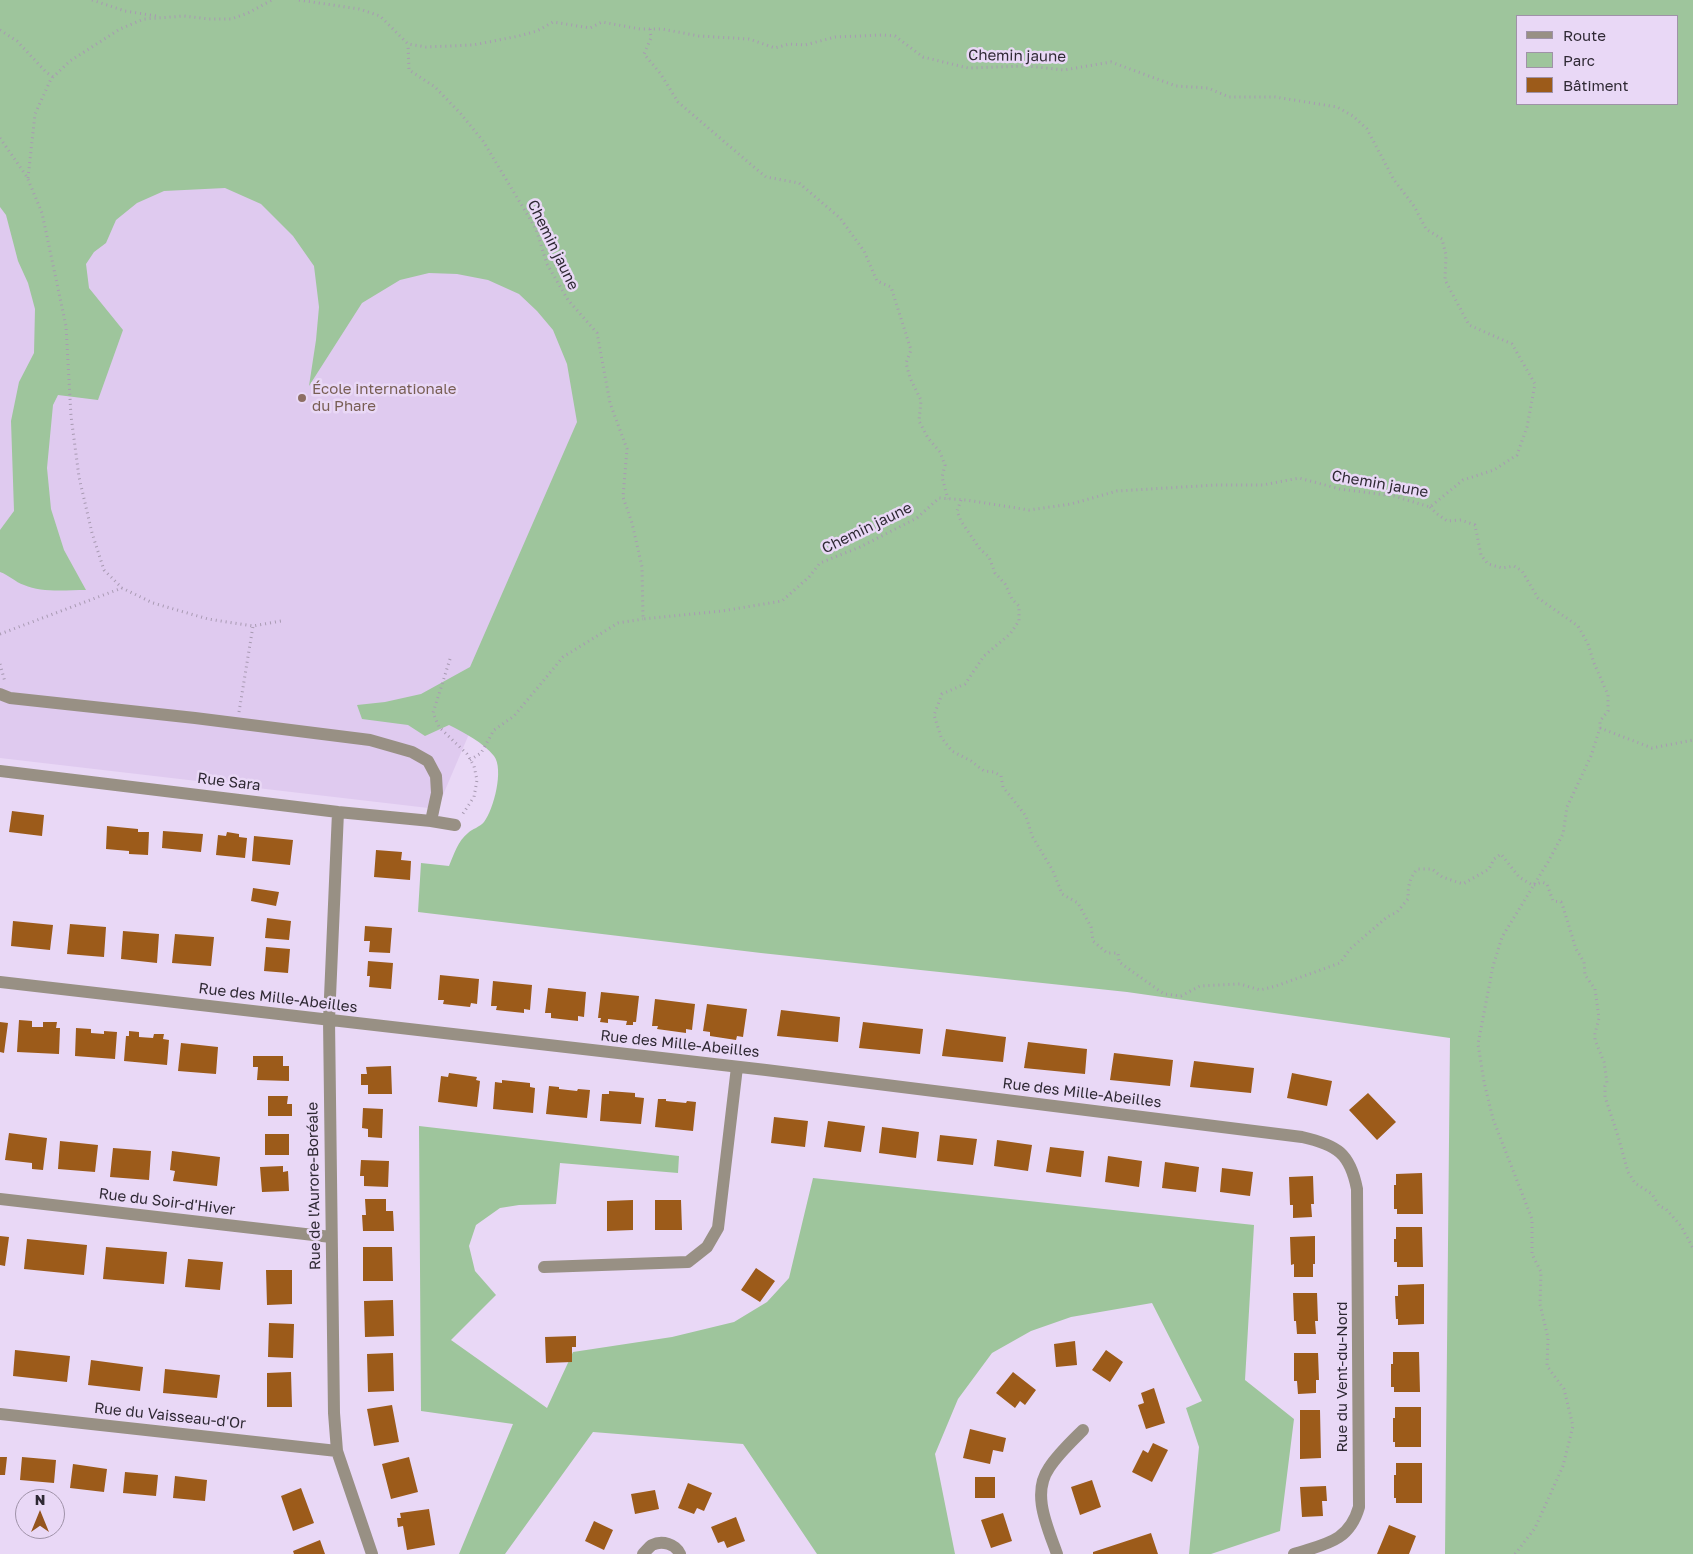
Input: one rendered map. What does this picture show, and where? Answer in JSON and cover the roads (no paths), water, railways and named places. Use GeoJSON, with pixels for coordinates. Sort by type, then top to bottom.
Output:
{"type":"FeatureCollection","features":[{"type":"Feature","properties":{"kind":"street"},"geometry":{"type":"LineString","coordinates":[[0,694],[10,698],[238,723],[370,740],[412,752],[428,762],[436,776],[437,793],[432,821]]}},
{"type":"Feature","properties":{"kind":"street","name":"Rue Sara"},"geometry":{"type":"LineString","coordinates":[[0,771],[455,825]]}},
{"type":"Feature","properties":{"kind":"street","name":"Rue de l'Aurore-Boréale"},"geometry":{"type":"LineString","coordinates":[[338,812],[328,1020],[334,1413],[337,1451],[372,1554]]}},
{"type":"Feature","properties":{"kind":"street","name":"Rue des Mille-Abeilles"},"geometry":{"type":"LineString","coordinates":[[0,982],[737,1067],[1302,1136],[1337,1149],[1349,1162]]}},
{"type":"Feature","properties":{"kind":"street"},"geometry":{"type":"LineString","coordinates":[[544,1267],[688,1262],[707,1247],[718,1228],[737,1067]]}},
{"type":"Feature","properties":{"kind":"street","name":"Rue du Vent-du-Nord"},"geometry":{"type":"LineString","coordinates":[[1294,1554],[1343,1536],[1356,1519],[1359,1507],[1358,1189],[1354,1171],[1349,1162]]}},
{"type":"Feature","properties":{"kind":"street","name":"Rue du Soir-d'Hiver"},"geometry":{"type":"LineString","coordinates":[[0,1199],[331,1237]]}},
{"type":"Feature","properties":{"kind":"street","name":"Rue du Vaisseau-d'Or"},"geometry":{"type":"LineString","coordinates":[[0,1414],[337,1451]]}},
{"type":"Feature","properties":{"kind":"street"},"geometry":{"type":"LineString","coordinates":[[1058,1554],[1043,1513],[1041,1500],[1042,1484],[1047,1470],[1057,1456],[1083,1430]]}},
{"type":"Feature","properties":{"kind":"street"},"geometry":{"type":"LineString","coordinates":[[643,1554],[652,1545],[662,1544],[671,1544],[680,1554]]}},
{"type":"Feature","properties":{"kind":"place","name":"École internationale du Phare"},"geometry":{"type":"Point","coordinates":[302,398]}}]}
